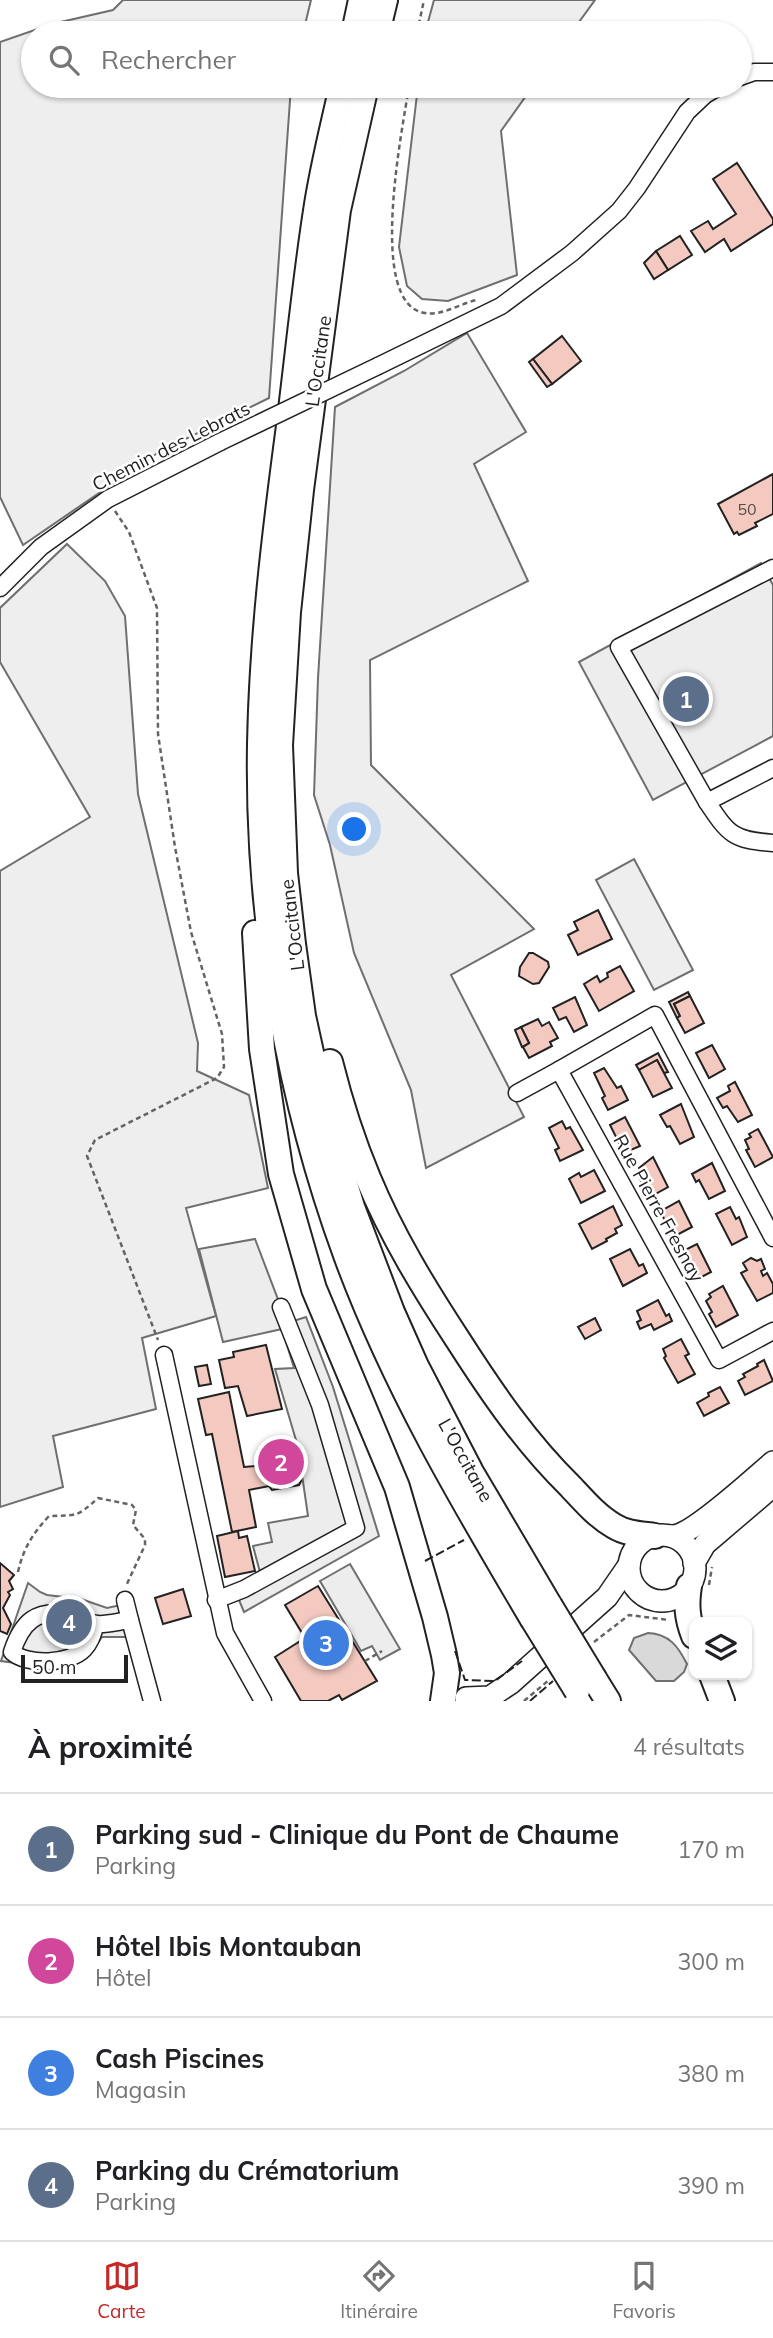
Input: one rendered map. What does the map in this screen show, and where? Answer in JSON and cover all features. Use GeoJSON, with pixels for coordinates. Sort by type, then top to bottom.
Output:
{"type":"FeatureCollection","features":[{"type":"Feature","properties":{"kind":"highway"},"geometry":{"type":"LineString","coordinates":[[357,21],[361,0]]}},
{"type":"Feature","properties":{"kind":"highway"},"geometry":{"type":"LineString","coordinates":[[380,21],[385,0]]}},
{"type":"Feature","properties":{"kind":"highway","name":"L'Occitane"},"geometry":{"type":"LineString","coordinates":[[339,98],[316,208],[271,577],[260,743],[261,814],[268,925],[282,1014],[302,1106],[322,1181],[346,1254],[411,1405],[451,1480],[541,1612],[591,1693]]}},
{"type":"Feature","properties":{"kind":"highway","name":"L'Occitane"},"geometry":{"type":"LineString","coordinates":[[363,98],[338,210],[301,490],[288,612],[281,746],[285,873],[303,1016],[326,1121],[352,1208],[391,1312],[416,1366],[541,1612]]}},
{"type":"Feature","properties":{"kind":"highway"},"geometry":{"type":"LineString","coordinates":[[261,814],[253,891],[260,1022],[270,1113],[281,1174],[314,1289],[397,1487],[435,1617],[447,1673],[459,1700]]}},
{"type":"Feature","properties":{"kind":"highway"},"geometry":{"type":"LineString","coordinates":[[285,873],[307,954],[322,1033],[342,1109],[369,1179],[424,1288],[487,1385],[527,1440],[561,1477],[615,1527],[630,1533],[663,1536]]}},
{"type":"Feature","properties":{"kind":"highway"},"geometry":{"type":"LineString","coordinates":[[689,1620],[685,1605],[700,1575]]}},
{"type":"Feature","properties":{"kind":"highway"},"geometry":{"type":"LineString","coordinates":[[714,1680],[722,1701]]}},
{"type":"Feature","properties":{"kind":"main road"},"geometry":{"type":"LineString","coordinates":[[459,1700],[490,1696],[511,1684],[607,1597],[629,1565],[637,1546],[663,1536],[679,1537],[695,1527],[773,1462]]}},
{"type":"Feature","properties":{"kind":"main road"},"geometry":{"type":"LineString","coordinates":[[513,1701],[607,1613],[619,1605],[632,1601],[672,1599],[700,1575],[705,1544],[773,1486]]}},
{"type":"Feature","properties":{"kind":"main road"},"geometry":{"type":"LineString","coordinates":[[663,1536],[687,1546],[700,1575]]}},
{"type":"Feature","properties":{"kind":"main road"},"geometry":{"type":"LineString","coordinates":[[629,1565],[634,1586],[650,1599]]}},
{"type":"Feature","properties":{"kind":"street"},"geometry":{"type":"LineString","coordinates":[[752,73],[773,72]]}},
{"type":"Feature","properties":{"kind":"street","name":"Chemin des Lebrats"},"geometry":{"type":"LineString","coordinates":[[0,588],[41,547],[108,499],[500,306],[572,253],[619,211],[687,112],[702,98]]}},
{"type":"Feature","properties":{"kind":"street"},"geometry":{"type":"LineString","coordinates":[[773,568],[618,647],[725,830],[746,841],[773,843]]}},
{"type":"Feature","properties":{"kind":"street"},"geometry":{"type":"LineString","coordinates":[[707,802],[773,768]]}},
{"type":"Feature","properties":{"kind":"street"},"geometry":{"type":"LineString","coordinates":[[517,1093],[655,1015],[773,1238]]}},
{"type":"Feature","properties":{"kind":"street","name":"Rue Pierre Fresnay"},"geometry":{"type":"LineString","coordinates":[[559,1070],[719,1360],[773,1331]]}},
{"type":"Feature","properties":{"kind":"street"},"geometry":{"type":"LineString","coordinates":[[216,1600],[244,1589],[356,1528],[320,1405],[281,1307]]}},
{"type":"Feature","properties":{"kind":"street"},"geometry":{"type":"LineString","coordinates":[[164,1355],[225,1633],[263,1701]]}},
{"type":"Feature","properties":{"kind":"street"},"geometry":{"type":"LineString","coordinates":[[125,1600],[152,1701]]}},
{"type":"Feature","properties":{"kind":"street"},"geometry":{"type":"LineString","coordinates":[[96,1624],[83,1650],[71,1657],[37,1660],[18,1657],[12,1652],[25,1624],[39,1615],[71,1615],[96,1624],[130,1620]]}},
{"type":"Feature","properties":{"kind":"path"},"geometry":{"type":"LineString","coordinates":[[420,21],[424,0]]}},
{"type":"Feature","properties":{"kind":"path"},"geometry":{"type":"LineString","coordinates":[[408,98],[393,218],[392,251],[397,288],[407,306],[426,313],[451,309],[474,300],[485,300]]}},
{"type":"Feature","properties":{"kind":"path"},"geometry":{"type":"LineString","coordinates":[[108,499],[129,532],[157,608],[158,734],[191,932],[222,1034],[225,1067],[216,1078],[95,1140],[87,1156],[164,1355]]}},
{"type":"Feature","properties":{"kind":"path"},"geometry":{"type":"LineString","coordinates":[[18,1572],[21,1555],[29,1540],[49,1516],[70,1517],[82,1513],[98,1499],[132,1505],[136,1510],[133,1525],[145,1539],[145,1545],[129,1577],[125,1600]]}},
{"type":"Feature","properties":{"kind":"path"},"geometry":{"type":"LineString","coordinates":[[592,1644],[629,1615],[689,1626]]}},
{"type":"Feature","properties":{"kind":"path"},"geometry":{"type":"LineString","coordinates":[[365,1661],[382,1651]]}},
{"type":"Feature","properties":{"kind":"path"},"geometry":{"type":"LineString","coordinates":[[524,1701],[556,1674]]}},
{"type":"Feature","properties":{"kind":"shaded area"},"geometry":{"type":"Polygon","coordinates":[[[123,0],[311,0],[306,21],[65,21],[113,10],[123,0]]]}},
{"type":"Feature","properties":{"kind":"shaded area"},"geometry":{"type":"Polygon","coordinates":[[[434,0],[595,0],[580,21],[428,21],[434,0]]]}},
{"type":"Feature","properties":{"kind":"shaded area"},"geometry":{"type":"Polygon","coordinates":[[[21,35],[21,98],[290,98],[269,398],[159,452],[23,545],[0,497],[0,42],[21,35]]]}},
{"type":"Feature","properties":{"kind":"shaded area"},"geometry":{"type":"Polygon","coordinates":[[[417,98],[524,98],[501,131],[517,275],[448,301],[422,299],[407,286],[399,247],[417,98]]]}},
{"type":"Feature","properties":{"kind":"shaded area"},"geometry":{"type":"Polygon","coordinates":[[[467,333],[526,432],[474,464],[528,581],[370,660],[371,765],[534,929],[451,975],[524,1117],[426,1168],[411,1090],[354,953],[330,845],[314,795],[318,678],[335,407],[404,371],[467,333]]]}},
{"type":"Feature","properties":{"kind":"shaded area"},"geometry":{"type":"Polygon","coordinates":[[[67,544],[105,581],[125,616],[138,794],[198,1043],[197,1071],[249,1095],[268,1188],[186,1208],[216,1316],[142,1338],[156,1409],[53,1436],[63,1487],[0,1507],[0,871],[90,817],[0,662],[0,608],[67,544]]]}},
{"type":"Feature","properties":{"kind":"shaded area"},"geometry":{"type":"Polygon","coordinates":[[[761,563],[773,585],[773,736],[653,800],[579,662],[761,563]]]}},
{"type":"Feature","properties":{"kind":"shaded area"},"geometry":{"type":"Polygon","coordinates":[[[634,859],[693,970],[654,990],[596,880],[634,859]]]}},
{"type":"Feature","properties":{"kind":"shaded area"},"geometry":{"type":"Polygon","coordinates":[[[255,1239],[287,1323],[306,1317],[333,1387],[379,1536],[244,1612],[234,1588],[261,1576],[253,1546],[272,1542],[268,1523],[308,1516],[298,1447],[275,1369],[294,1368],[282,1329],[223,1342],[199,1249],[255,1239]]]}},
{"type":"Feature","properties":{"kind":"shaded area"},"geometry":{"type":"Polygon","coordinates":[[[350,1564],[400,1649],[380,1660],[372,1646],[361,1651],[320,1581],[350,1564]]]}},
{"type":"Feature","properties":{"kind":"shaded area"},"geometry":{"type":"Polygon","coordinates":[[[28,1583],[47,1595],[81,1599],[107,1608],[121,1605],[127,1637],[102,1637],[91,1652],[31,1665],[1,1661],[28,1583]]]}},
{"type":"Feature","properties":{"kind":"shaded area"},"geometry":{"type":"Polygon","coordinates":[[[648,1633],[667,1639],[684,1658],[687,1664],[684,1672],[674,1681],[656,1681],[629,1650],[634,1638],[648,1633]]]}},
{"type":"Feature","properties":{"kind":"building"},"geometry":{"type":"Polygon","coordinates":[[[737,163],[773,219],[773,224],[731,251],[724,239],[705,252],[691,231],[708,221],[713,229],[736,214],[713,179],[737,163]]]}},
{"type":"Feature","properties":{"kind":"building"},"geometry":{"type":"Polygon","coordinates":[[[680,236],[692,255],[668,270],[656,251],[680,236]]]}},
{"type":"Feature","properties":{"kind":"building"},"geometry":{"type":"Polygon","coordinates":[[[656,251],[668,270],[654,279],[644,263],[656,251]]]}},
{"type":"Feature","properties":{"kind":"building"},"geometry":{"type":"Polygon","coordinates":[[[562,336],[581,361],[552,384],[533,359],[562,336]]]}},
{"type":"Feature","properties":{"kind":"building"},"geometry":{"type":"Polygon","coordinates":[[[533,359],[552,384],[547,387],[529,362],[533,359]]]}},
{"type":"Feature","properties":{"kind":"building"},"geometry":{"type":"Polygon","coordinates":[[[773,474],[773,514],[755,523],[757,526],[739,535],[737,532],[734,534],[718,504],[773,474]]]}},
{"type":"Feature","properties":{"kind":"building"},"geometry":{"type":"Polygon","coordinates":[[[598,910],[612,939],[578,955],[568,935],[578,930],[574,922],[598,910]]]}},
{"type":"Feature","properties":{"kind":"building"},"geometry":{"type":"Polygon","coordinates":[[[529,953],[548,962],[549,967],[539,983],[533,984],[519,976],[520,967],[529,953]]]}},
{"type":"Feature","properties":{"kind":"building"},"geometry":{"type":"Polygon","coordinates":[[[620,966],[634,991],[599,1011],[584,984],[597,976],[600,982],[608,977],[607,973],[620,966]]]}},
{"type":"Feature","properties":{"kind":"building"},"geometry":{"type":"Polygon","coordinates":[[[688,992],[690,996],[674,1004],[680,1016],[677,1018],[669,1002],[688,992]]]}},
{"type":"Feature","properties":{"kind":"building"},"geometry":{"type":"Polygon","coordinates":[[[690,996],[704,1023],[685,1033],[677,1018],[680,1016],[674,1004],[690,996]]]}},
{"type":"Feature","properties":{"kind":"building"},"geometry":{"type":"Polygon","coordinates":[[[575,997],[587,1025],[574,1032],[566,1017],[559,1020],[553,1008],[575,997]]]}},
{"type":"Feature","properties":{"kind":"building"},"geometry":{"type":"Polygon","coordinates":[[[538,1019],[542,1026],[549,1022],[558,1038],[550,1042],[552,1046],[529,1058],[523,1047],[529,1043],[521,1027],[538,1019]]]}},
{"type":"Feature","properties":{"kind":"building"},"geometry":{"type":"Polygon","coordinates":[[[521,1027],[529,1043],[522,1047],[515,1030],[521,1027]]]}},
{"type":"Feature","properties":{"kind":"building"},"geometry":{"type":"Polygon","coordinates":[[[712,1045],[725,1069],[709,1078],[696,1053],[712,1045]]]}},
{"type":"Feature","properties":{"kind":"building"},"geometry":{"type":"Polygon","coordinates":[[[658,1053],[668,1072],[664,1073],[657,1060],[639,1070],[636,1065],[658,1053]]]}},
{"type":"Feature","properties":{"kind":"building"},"geometry":{"type":"Polygon","coordinates":[[[657,1060],[672,1088],[653,1097],[639,1070],[657,1060]]]}},
{"type":"Feature","properties":{"kind":"building"},"geometry":{"type":"Polygon","coordinates":[[[604,1068],[617,1088],[621,1086],[628,1100],[608,1110],[602,1098],[605,1096],[594,1073],[604,1068]]]}},
{"type":"Feature","properties":{"kind":"building"},"geometry":{"type":"Polygon","coordinates":[[[735,1082],[752,1115],[738,1122],[727,1106],[723,1108],[717,1098],[730,1091],[728,1086],[735,1082]]]}},
{"type":"Feature","properties":{"kind":"building"},"geometry":{"type":"Polygon","coordinates":[[[681,1104],[694,1137],[680,1144],[660,1115],[681,1104]]]}},
{"type":"Feature","properties":{"kind":"building"},"geometry":{"type":"Polygon","coordinates":[[[625,1117],[640,1146],[624,1153],[610,1125],[625,1117]]]}},
{"type":"Feature","properties":{"kind":"building"},"geometry":{"type":"Polygon","coordinates":[[[562,1121],[566,1129],[570,1127],[583,1150],[560,1161],[555,1150],[559,1148],[549,1128],[562,1121]]]}},
{"type":"Feature","properties":{"kind":"building"},"geometry":{"type":"Polygon","coordinates":[[[758,1129],[773,1157],[755,1167],[746,1150],[749,1149],[745,1140],[758,1129]]]}},
{"type":"Feature","properties":{"kind":"building"},"geometry":{"type":"Polygon","coordinates":[[[653,1157],[668,1187],[650,1197],[640,1179],[643,1177],[639,1168],[653,1157]]]}},
{"type":"Feature","properties":{"kind":"building"},"geometry":{"type":"Polygon","coordinates":[[[712,1163],[725,1191],[709,1199],[699,1180],[696,1182],[692,1174],[712,1163]]]}},
{"type":"Feature","properties":{"kind":"building"},"geometry":{"type":"Polygon","coordinates":[[[594,1170],[605,1191],[581,1203],[569,1179],[579,1173],[581,1177],[594,1170]]]}},
{"type":"Feature","properties":{"kind":"building"},"geometry":{"type":"Polygon","coordinates":[[[679,1201],[692,1227],[671,1238],[661,1211],[679,1201]]]}},
{"type":"Feature","properties":{"kind":"building"},"geometry":{"type":"Polygon","coordinates":[[[613,1206],[622,1225],[615,1229],[617,1233],[606,1239],[607,1241],[592,1249],[579,1224],[613,1206]]]}},
{"type":"Feature","properties":{"kind":"building"},"geometry":{"type":"Polygon","coordinates":[[[730,1207],[736,1219],[739,1217],[747,1237],[732,1245],[716,1214],[730,1207]]]}},
{"type":"Feature","properties":{"kind":"building"},"geometry":{"type":"Polygon","coordinates":[[[697,1244],[711,1272],[694,1281],[679,1253],[697,1244]]]}},
{"type":"Feature","properties":{"kind":"building"},"geometry":{"type":"Polygon","coordinates":[[[630,1249],[639,1266],[643,1264],[647,1273],[623,1286],[610,1259],[630,1249]]]}},
{"type":"Feature","properties":{"kind":"building"},"geometry":{"type":"Polygon","coordinates":[[[751,1258],[757,1261],[761,1259],[765,1269],[761,1271],[763,1276],[767,1273],[773,1284],[773,1293],[757,1301],[741,1273],[747,1270],[743,1263],[751,1258]]]}},
{"type":"Feature","properties":{"kind":"building"},"geometry":{"type":"Polygon","coordinates":[[[723,1286],[738,1315],[716,1327],[706,1301],[711,1297],[709,1294],[723,1286]]]}},
{"type":"Feature","properties":{"kind":"building"},"geometry":{"type":"Polygon","coordinates":[[[658,1300],[666,1316],[669,1314],[672,1321],[654,1330],[651,1324],[640,1329],[637,1322],[641,1320],[637,1311],[658,1300]]]}},
{"type":"Feature","properties":{"kind":"building"},"geometry":{"type":"Polygon","coordinates":[[[595,1318],[601,1330],[585,1339],[578,1327],[595,1318]]]}},
{"type":"Feature","properties":{"kind":"building"},"geometry":{"type":"Polygon","coordinates":[[[681,1339],[689,1354],[685,1356],[695,1374],[678,1383],[664,1358],[666,1356],[663,1349],[681,1339]]]}},
{"type":"Feature","properties":{"kind":"building"},"geometry":{"type":"Polygon","coordinates":[[[266,1345],[282,1409],[247,1416],[238,1386],[225,1388],[219,1360],[234,1357],[233,1352],[266,1345]]]}},
{"type":"Feature","properties":{"kind":"building"},"geometry":{"type":"Polygon","coordinates":[[[764,1360],[773,1381],[745,1395],[738,1381],[745,1377],[743,1374],[764,1360]]]}},
{"type":"Feature","properties":{"kind":"building"},"geometry":{"type":"Polygon","coordinates":[[[207,1365],[211,1384],[199,1386],[195,1367],[207,1365]]]}},
{"type":"Feature","properties":{"kind":"building"},"geometry":{"type":"Polygon","coordinates":[[[720,1387],[729,1403],[704,1416],[697,1403],[720,1387]]]}},
{"type":"Feature","properties":{"kind":"building"},"geometry":{"type":"Polygon","coordinates":[[[229,1392],[244,1467],[257,1466],[266,1458],[278,1456],[280,1450],[297,1446],[301,1481],[299,1485],[272,1490],[269,1486],[249,1490],[256,1527],[232,1532],[212,1434],[206,1435],[198,1399],[229,1392]]]}},
{"type":"Feature","properties":{"kind":"building"},"geometry":{"type":"Polygon","coordinates":[[[238,1531],[239,1538],[247,1536],[255,1571],[225,1577],[217,1536],[238,1531]]]}},
{"type":"Feature","properties":{"kind":"building"},"geometry":{"type":"Polygon","coordinates":[[[0,1563],[14,1575],[9,1581],[13,1589],[8,1592],[10,1595],[3,1608],[11,1624],[7,1634],[0,1631],[0,1563]]]}},
{"type":"Feature","properties":{"kind":"building"},"geometry":{"type":"Polygon","coordinates":[[[318,1586],[377,1681],[342,1700],[339,1695],[328,1701],[301,1701],[275,1657],[305,1638],[285,1605],[318,1586]]]}},
{"type":"Feature","properties":{"kind":"building"},"geometry":{"type":"Polygon","coordinates":[[[183,1589],[191,1616],[163,1624],[155,1598],[183,1589]]]}},
{"type":"Feature","properties":{"kind":"fence"},"geometry":{"type":"LineString","coordinates":[[425,1561],[464,1540]]}},
{"type":"Feature","properties":{"kind":"fence"},"geometry":{"type":"LineString","coordinates":[[455,1651],[465,1680],[495,1681],[522,1661]]}},
{"type":"Feature","properties":{"kind":"fence"},"geometry":{"type":"LineString","coordinates":[[530,1701],[553,1681]]}},
{"type":"Feature","properties":{"kind":"place","name":"Parking sud - Clinique du Pont de Chaume"},"geometry":{"type":"Point","coordinates":[686,699]}},
{"type":"Feature","properties":{"kind":"place","name":"Hôtel Ibis Montauban"},"geometry":{"type":"Point","coordinates":[281,1462]}},
{"type":"Feature","properties":{"kind":"place","name":"Parking du Crématorium"},"geometry":{"type":"Point","coordinates":[69,1622]}},
{"type":"Feature","properties":{"kind":"place","name":"Cash Piscines"},"geometry":{"type":"Point","coordinates":[326,1643]}}]}
